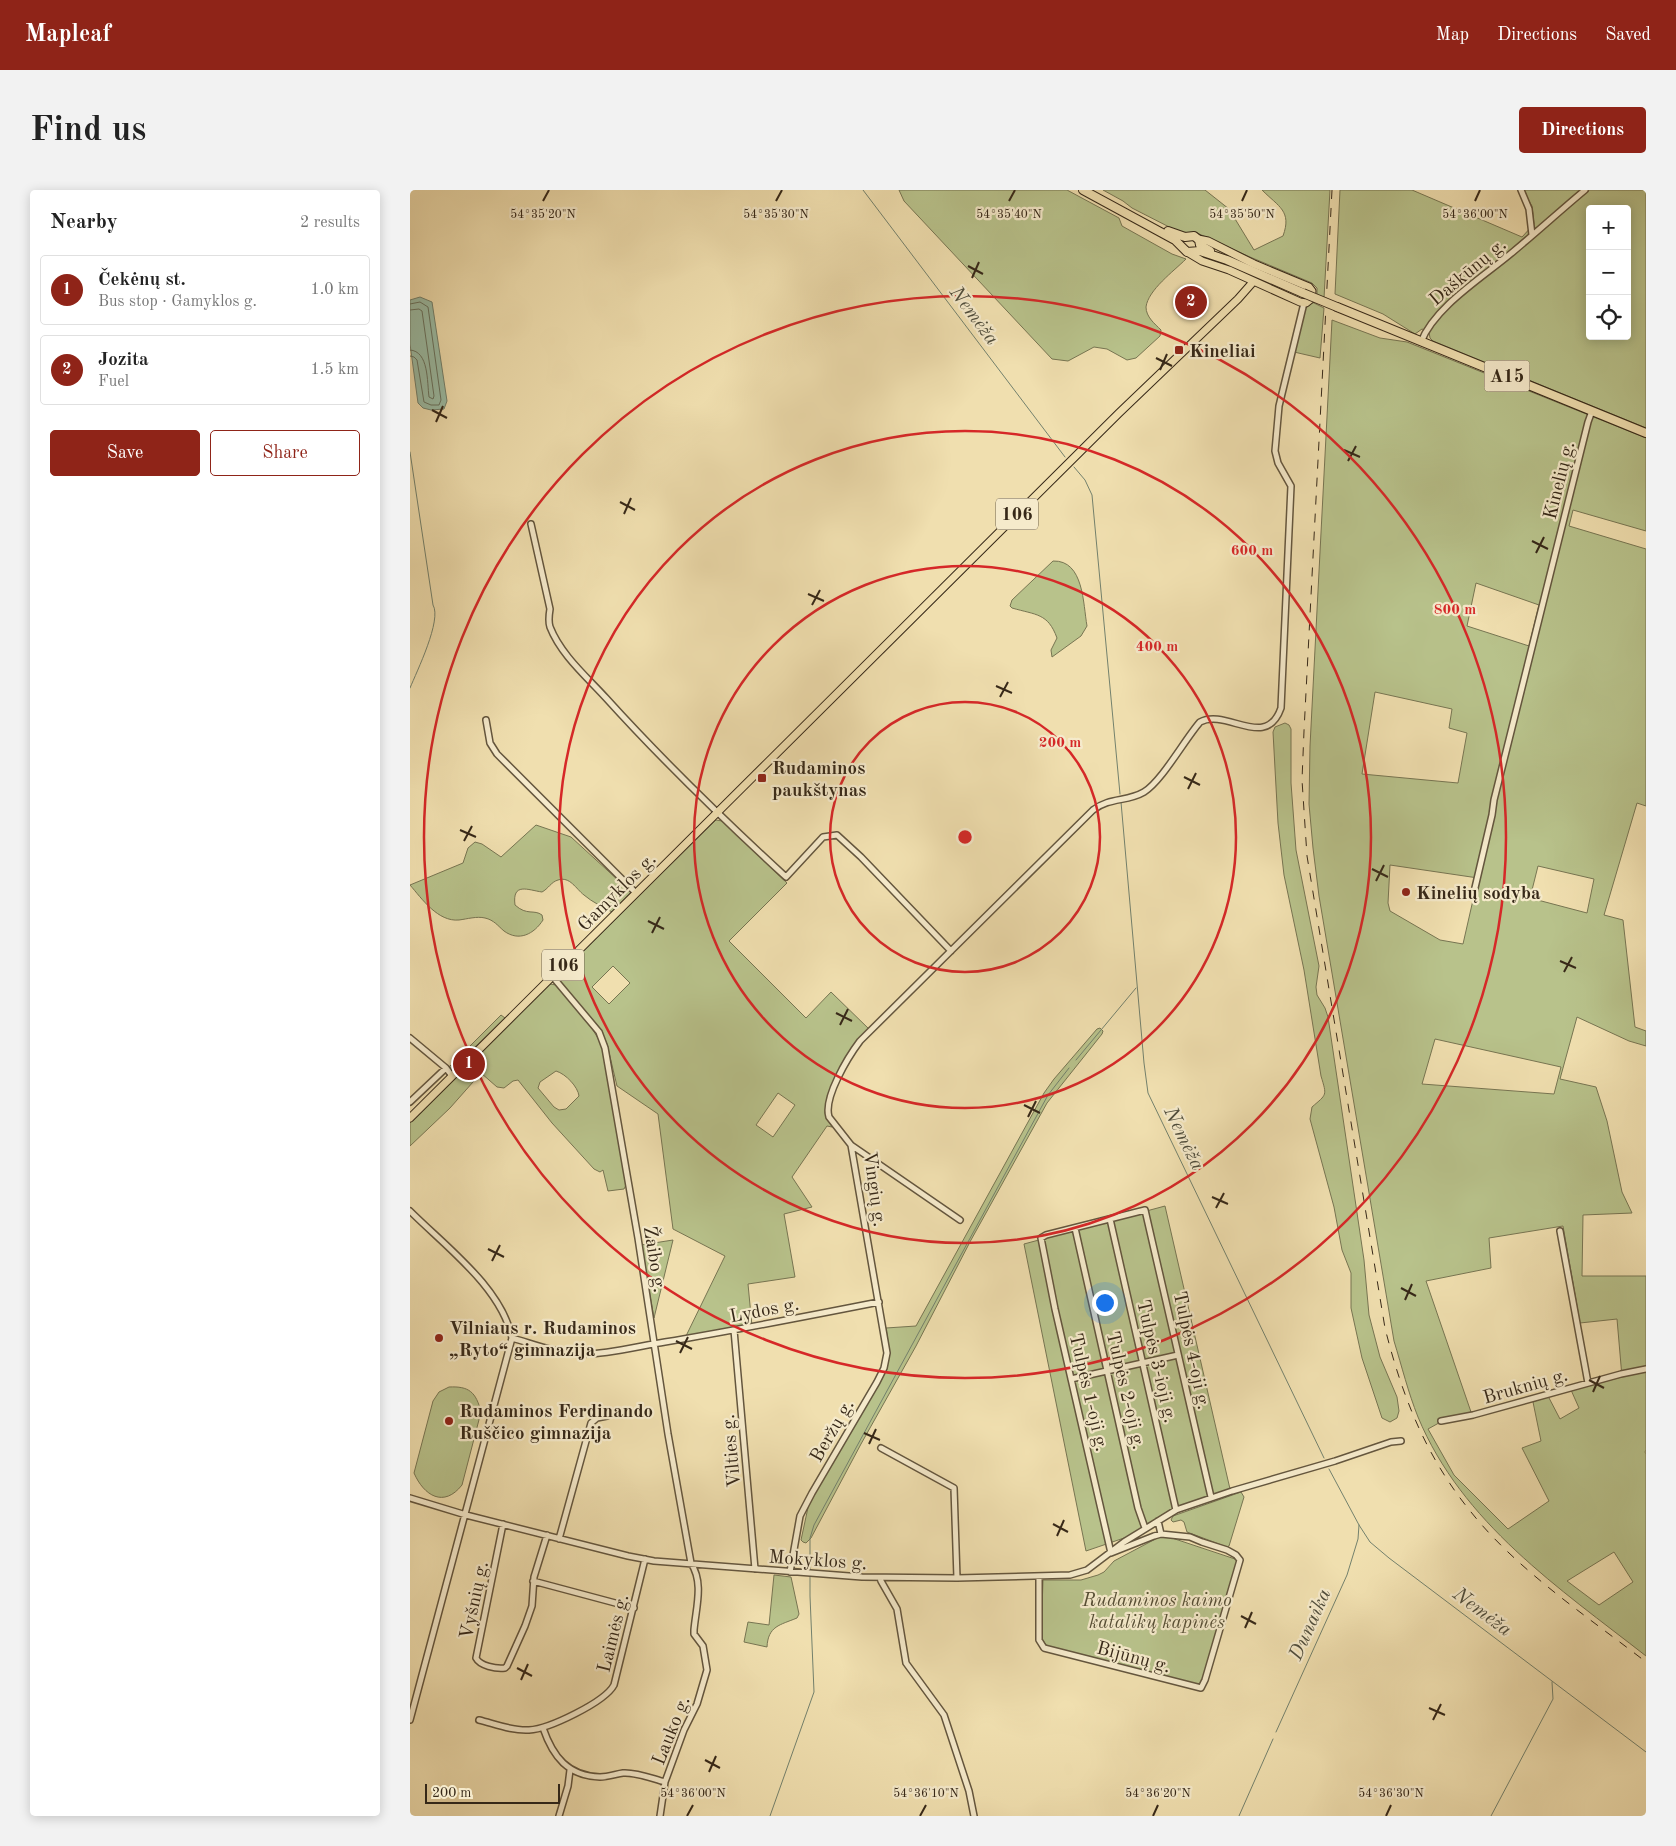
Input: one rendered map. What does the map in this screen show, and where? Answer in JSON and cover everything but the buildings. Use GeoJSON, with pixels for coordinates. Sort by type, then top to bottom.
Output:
{"type":"FeatureCollection","features":[{"type":"Feature","properties":{"kind":"highway"},"geometry":{"type":"LineString","coordinates":[[1083,190],[1171,237],[1182,245],[1183,249],[1195,247]]}},
{"type":"Feature","properties":{"kind":"highway","name":"A15"},"geometry":{"type":"LineString","coordinates":[[1090,190],[1151,222],[1185,237],[1192,235],[1195,247],[1421,342],[1646,433]]}},
{"type":"Feature","properties":{"kind":"highway"},"geometry":{"type":"LineString","coordinates":[[1182,245],[1185,237]]}},
{"type":"Feature","properties":{"kind":"main road"},"geometry":{"type":"LineString","coordinates":[[1208,241],[1254,264],[1309,287],[1313,295],[1309,301],[1304,303],[1229,270],[1202,261],[1195,247],[1208,241]]}},
{"type":"Feature","properties":{"kind":"main road","name":"106"},"geometry":{"type":"LineString","coordinates":[[717,813],[1120,413],[1238,300],[1253,282]]}},
{"type":"Feature","properties":{"kind":"main road","name":"Gamyklos g."},"geometry":{"type":"LineString","coordinates":[[410,1118],[717,813]]}},
{"type":"Feature","properties":{"kind":"street"},"geometry":{"type":"LineString","coordinates":[[1521,190],[1530,210],[1532,235]]}},
{"type":"Feature","properties":{"kind":"street","name":"Daškūnų g."},"geometry":{"type":"LineString","coordinates":[[1421,342],[1430,324],[1443,309],[1585,190]]}},
{"type":"Feature","properties":{"kind":"street"},"geometry":{"type":"LineString","coordinates":[[851,1145],[829,1118],[827,1112],[829,1098],[852,1052],[860,1042],[1093,810],[1108,801],[1134,796],[1149,789],[1200,722],[1212,718],[1257,728],[1269,726],[1279,715],[1282,708],[1291,486],[1278,463],[1276,451],[1280,406],[1304,303]]}},
{"type":"Feature","properties":{"kind":"street","name":"Kinelių g."},"geometry":{"type":"LineString","coordinates":[[1474,892],[1494,800],[1592,411]]}},
{"type":"Feature","properties":{"kind":"street"},"geometry":{"type":"LineString","coordinates":[[531,524],[550,608],[549,623],[555,636],[572,660],[633,728],[717,813],[786,877],[823,837],[837,836],[861,857],[951,951]]}},
{"type":"Feature","properties":{"kind":"street"},"geometry":{"type":"LineString","coordinates":[[486,720],[490,743],[497,754],[636,893]]}},
{"type":"Feature","properties":{"kind":"street","name":"Žaibo g."},"geometry":{"type":"LineString","coordinates":[[552,976],[599,1032],[606,1048],[655,1343],[668,1434],[692,1564]]}},
{"type":"Feature","properties":{"kind":"street"},"geometry":{"type":"LineString","coordinates":[[410,1038],[446,1068],[452,1076]]}},
{"type":"Feature","properties":{"kind":"street"},"geometry":{"type":"LineString","coordinates":[[410,1102],[446,1068]]}},
{"type":"Feature","properties":{"kind":"street","name":"Vingių g."},"geometry":{"type":"LineString","coordinates":[[851,1145],[960,1220]]}},
{"type":"Feature","properties":{"kind":"street","name":"Vingių g."},"geometry":{"type":"LineString","coordinates":[[851,1145],[879,1302]]}},
{"type":"Feature","properties":{"kind":"street","name":"Tulpės 4-oji g."},"geometry":{"type":"LineString","coordinates":[[1110,1219],[1145,1210],[1211,1497]]}},
{"type":"Feature","properties":{"kind":"street"},"geometry":{"type":"LineString","coordinates":[[410,1211],[479,1279],[506,1318],[512,1338],[410,1720]]}},
{"type":"Feature","properties":{"kind":"street"},"geometry":{"type":"LineString","coordinates":[[1075,1228],[1110,1219]]}},
{"type":"Feature","properties":{"kind":"street","name":"Tulpės 3-ioji g."},"geometry":{"type":"LineString","coordinates":[[1110,1219],[1176,1510]]}},
{"type":"Feature","properties":{"kind":"street","name":"Tulpės 1-oji g."},"geometry":{"type":"LineString","coordinates":[[1075,1228],[1041,1238],[1111,1553]]}},
{"type":"Feature","properties":{"kind":"street","name":"Tulpės 2-oji g."},"geometry":{"type":"LineString","coordinates":[[1075,1228],[1138,1508],[1145,1528]]}},
{"type":"Feature","properties":{"kind":"street"},"geometry":{"type":"LineString","coordinates":[[1560,1231],[1588,1383]]}},
{"type":"Feature","properties":{"kind":"street","name":"Lydos g."},"geometry":{"type":"LineString","coordinates":[[512,1338],[558,1352],[577,1354],[631,1348],[879,1302]]}},
{"type":"Feature","properties":{"kind":"street","name":"Beržų g."},"geometry":{"type":"LineString","coordinates":[[790,1572],[797,1531],[806,1505],[884,1368],[887,1346],[879,1302]]}},
{"type":"Feature","properties":{"kind":"street","name":"Vilties g."},"geometry":{"type":"LineString","coordinates":[[734,1330],[755,1569]]}},
{"type":"Feature","properties":{"kind":"street"},"geometry":{"type":"LineString","coordinates":[[1071,1379],[1178,1355]]}},
{"type":"Feature","properties":{"kind":"street","name":"Bruknių g."},"geometry":{"type":"LineString","coordinates":[[1441,1422],[1646,1369]]}},
{"type":"Feature","properties":{"kind":"street"},"geometry":{"type":"LineString","coordinates":[[559,1539],[591,1423],[598,1418],[607,1416]]}},
{"type":"Feature","properties":{"kind":"street","name":"Mokyklos g."},"geometry":{"type":"LineString","coordinates":[[410,1498],[466,1515],[645,1559],[810,1574],[880,1578],[957,1578],[1078,1574],[1087,1570],[1145,1528],[1176,1510],[1211,1497],[1335,1461],[1391,1442],[1401,1441]]}},
{"type":"Feature","properties":{"kind":"street"},"geometry":{"type":"LineString","coordinates":[[881,1448],[954,1488],[957,1578]]}},
{"type":"Feature","properties":{"kind":"street"},"geometry":{"type":"LineString","coordinates":[[1111,1553],[1161,1534],[1158,1521]]}},
{"type":"Feature","properties":{"kind":"street","name":"Vyšnių g."},"geometry":{"type":"LineString","coordinates":[[503,1524],[476,1658],[479,1663],[496,1668],[505,1668],[507,1666],[528,1616],[532,1600],[533,1581],[547,1535]]}},
{"type":"Feature","properties":{"kind":"street","name":"Bijūnų g."},"geometry":{"type":"LineString","coordinates":[[1039,1576],[1039,1640],[1044,1648],[1201,1688],[1240,1560],[1236,1555],[1227,1550],[1190,1537],[1161,1534]]}},
{"type":"Feature","properties":{"kind":"street","name":"Laimės g."},"geometry":{"type":"LineString","coordinates":[[479,1720],[523,1730],[543,1728],[572,1715],[612,1690],[645,1559]]}},
{"type":"Feature","properties":{"kind":"street","name":"Lauko g."},"geometry":{"type":"LineString","coordinates":[[660,1816],[666,1782],[684,1730],[697,1704],[704,1684],[707,1663],[703,1646],[694,1634],[699,1582],[692,1564]]}},
{"type":"Feature","properties":{"kind":"street"},"geometry":{"type":"LineString","coordinates":[[880,1578],[897,1610],[906,1663],[921,1685],[942,1709],[969,1791],[974,1816]]}},
{"type":"Feature","properties":{"kind":"street"},"geometry":{"type":"LineString","coordinates":[[533,1581],[634,1608]]}},
{"type":"Feature","properties":{"kind":"street"},"geometry":{"type":"LineString","coordinates":[[543,1728],[560,1760],[570,1770],[600,1777],[624,1773],[633,1774],[666,1782]]}},
{"type":"Feature","properties":{"kind":"street"},"geometry":{"type":"LineString","coordinates":[[558,1816],[568,1786],[570,1770]]}},
{"type":"Feature","properties":{"kind":"green space"},"geometry":{"type":"Polygon","coordinates":[[[899,190],[1067,190],[1119,218],[1122,226],[1172,254],[1186,259],[1156,288],[1148,301],[1146,307],[1148,314],[1161,330],[1160,336],[1136,358],[1127,360],[1107,349],[1094,347],[1068,361],[1052,359],[904,201],[899,190]]]}},
{"type":"Feature","properties":{"kind":"green space"},"geometry":{"type":"Polygon","coordinates":[[[1103,190],[1205,190],[1229,209],[1254,250],[1283,236],[1286,221],[1282,210],[1262,190],[1330,190],[1324,298],[1317,295],[1317,288],[1312,283],[1195,232],[1184,233],[1177,231],[1132,208],[1103,190]]]}},
{"type":"Feature","properties":{"kind":"green space"},"geometry":{"type":"Polygon","coordinates":[[[1340,190],[1412,190],[1522,237],[1534,224],[1532,206],[1522,190],[1646,190],[1646,428],[1433,341],[1430,338],[1429,332],[1422,329],[1415,334],[1383,314],[1335,294],[1340,190]]]}},
{"type":"Feature","properties":{"kind":"green space"},"geometry":{"type":"Polygon","coordinates":[[[1312,302],[1324,308],[1320,358],[1294,352],[1306,307],[1312,302]]]}},
{"type":"Feature","properties":{"kind":"green space"},"geometry":{"type":"Polygon","coordinates":[[[1332,320],[1380,338],[1407,342],[1646,438],[1646,531],[1573,510],[1569,526],[1646,549],[1646,806],[1637,803],[1604,915],[1623,920],[1635,1027],[1646,1031],[1646,1046],[1629,1041],[1577,1017],[1560,1079],[1596,1087],[1607,1121],[1622,1192],[1632,1213],[1583,1215],[1582,1276],[1646,1276],[1646,1656],[1547,1578],[1516,1551],[1487,1521],[1460,1490],[1437,1455],[1414,1408],[1394,1341],[1319,896],[1309,804],[1310,746],[1332,320]],[[1476,583],[1467,626],[1529,646],[1539,605],[1476,583]],[[1375,692],[1362,774],[1458,783],[1467,733],[1449,728],[1452,709],[1375,692]],[[1390,865],[1388,903],[1390,911],[1440,940],[1463,944],[1478,878],[1390,865]],[[1538,866],[1530,898],[1587,913],[1594,879],[1538,866]],[[1435,1039],[1422,1084],[1554,1094],[1561,1067],[1435,1039]],[[1563,1226],[1489,1238],[1491,1268],[1426,1281],[1471,1412],[1446,1419],[1428,1429],[1454,1475],[1508,1529],[1549,1501],[1522,1448],[1541,1441],[1533,1402],[1548,1396],[1560,1419],[1579,1408],[1571,1390],[1622,1377],[1617,1319],[1580,1323],[1563,1226]],[[1614,1552],[1567,1581],[1599,1605],[1633,1582],[1614,1552]]]}},
{"type":"Feature","properties":{"kind":"green space"},"geometry":{"type":"Polygon","coordinates":[[[1053,561],[1063,563],[1071,568],[1076,575],[1083,596],[1087,626],[1081,636],[1052,657],[1051,650],[1057,638],[1050,624],[1040,616],[1010,606],[1012,600],[1053,561]]]}},
{"type":"Feature","properties":{"kind":"green space"},"geometry":{"type":"Polygon","coordinates":[[[1285,723],[1291,729],[1291,783],[1296,850],[1319,966],[1316,987],[1317,995],[1328,1017],[1364,1260],[1369,1315],[1380,1357],[1397,1397],[1399,1411],[1397,1418],[1390,1422],[1382,1418],[1362,1358],[1351,1308],[1351,1273],[1342,1250],[1334,1207],[1310,1119],[1312,1107],[1323,1097],[1325,1091],[1304,970],[1284,875],[1278,823],[1273,732],[1275,727],[1285,723]]]}},
{"type":"Feature","properties":{"kind":"green space"},"geometry":{"type":"Polygon","coordinates":[[[716,820],[722,821],[787,883],[729,941],[806,1018],[831,992],[869,1029],[851,1051],[827,1099],[825,1113],[832,1127],[827,1126],[792,1177],[812,1207],[784,1214],[795,1277],[748,1284],[752,1326],[686,1336],[725,1256],[673,1229],[658,1114],[617,1086],[603,1035],[560,981],[559,977],[562,971],[716,820]],[[613,966],[592,987],[609,1004],[630,983],[613,966]],[[778,1093],[756,1125],[773,1137],[795,1105],[778,1093]]]}},
{"type":"Feature","properties":{"kind":"green space"},"geometry":{"type":"Polygon","coordinates":[[[536,825],[571,837],[631,892],[612,912],[590,900],[569,881],[562,879],[556,881],[542,892],[527,889],[519,890],[516,893],[515,905],[523,910],[539,913],[542,915],[543,920],[531,933],[515,936],[485,918],[475,917],[451,920],[444,917],[431,909],[410,885],[463,863],[468,848],[475,842],[482,844],[501,857],[536,825]]]}},
{"type":"Feature","properties":{"kind":"green space"},"geometry":{"type":"Polygon","coordinates":[[[550,984],[556,985],[587,1022],[602,1046],[626,1185],[624,1189],[608,1191],[603,1170],[600,1172],[594,1169],[552,1123],[518,1080],[513,1081],[504,1088],[497,1087],[481,1073],[450,1108],[410,1146],[410,1123],[550,984]],[[556,1071],[540,1082],[538,1088],[554,1107],[559,1110],[566,1109],[579,1096],[574,1085],[556,1071]]]}},
{"type":"Feature","properties":{"kind":"green space"},"geometry":{"type":"Polygon","coordinates":[[[501,1015],[505,1018],[450,1071],[449,1067],[501,1015]]]}},
{"type":"Feature","properties":{"kind":"green space"},"geometry":{"type":"Polygon","coordinates":[[[1100,1028],[1103,1031],[1102,1034],[1047,1103],[811,1538],[806,1543],[803,1542],[801,1540],[809,1503],[888,1358],[889,1348],[886,1328],[916,1326],[1044,1093],[1097,1029],[1100,1028]]]}},
{"type":"Feature","properties":{"kind":"green space"},"geometry":{"type":"Polygon","coordinates":[[[1165,1206],[1230,1489],[1173,1508],[1127,1537],[1086,1551],[1024,1244],[1165,1206]]]}},
{"type":"Feature","properties":{"kind":"green space"},"geometry":{"type":"Polygon","coordinates":[[[673,1240],[654,1318],[641,1245],[673,1240]]]}},
{"type":"Feature","properties":{"kind":"green space"},"geometry":{"type":"Polygon","coordinates":[[[449,1387],[467,1389],[471,1392],[477,1400],[481,1412],[462,1485],[455,1492],[442,1497],[435,1496],[423,1488],[414,1473],[433,1401],[439,1392],[449,1387]]]}},
{"type":"Feature","properties":{"kind":"green space"},"geometry":{"type":"Polygon","coordinates":[[[1241,1492],[1244,1497],[1229,1546],[1227,1547],[1187,1532],[1184,1522],[1181,1520],[1173,1522],[1171,1520],[1173,1516],[1241,1492]]]}},
{"type":"Feature","properties":{"kind":"green space","name":"Rudaminos kaimo katalikų kapinės"},"geometry":{"type":"Polygon","coordinates":[[[1163,1535],[1238,1560],[1203,1682],[1197,1687],[1048,1647],[1041,1638],[1043,1580],[1081,1580],[1098,1575],[1104,1572],[1114,1561],[1163,1535]]]}},
{"type":"Feature","properties":{"kind":"green space"},"geometry":{"type":"Polygon","coordinates":[[[774,1575],[791,1577],[799,1614],[797,1618],[772,1630],[767,1647],[744,1642],[748,1622],[769,1625],[774,1575]]]}},
{"type":"Feature","properties":{"kind":"water"},"geometry":{"type":"Polygon","coordinates":[[[420,297],[432,302],[447,401],[444,409],[431,410],[423,408],[418,403],[410,344],[410,300],[420,297]]]}},
{"type":"Feature","properties":{"kind":"waterway","name":"Nemėža"},"geometry":{"type":"LineString","coordinates":[[863,190],[1065,457]]}},
{"type":"Feature","properties":{"kind":"waterway"},"geometry":{"type":"LineString","coordinates":[[410,452],[435,612],[428,646],[410,688]]}},
{"type":"Feature","properties":{"kind":"waterway","name":"Nemėža"},"geometry":{"type":"LineString","coordinates":[[1074,467],[1085,480],[1092,495],[1120,794]]}},
{"type":"Feature","properties":{"kind":"waterway","name":"Nemėža"},"geometry":{"type":"LineString","coordinates":[[1121,802],[1148,1093],[1324,1458]]}},
{"type":"Feature","properties":{"kind":"waterway"},"geometry":{"type":"LineString","coordinates":[[1076,1060],[1136,988]]}},
{"type":"Feature","properties":{"kind":"waterway"},"geometry":{"type":"LineString","coordinates":[[810,1570],[810,1538],[814,1525],[1048,1095],[1069,1068]]}},
{"type":"Feature","properties":{"kind":"waterway","name":"Nemėža"},"geometry":{"type":"LineString","coordinates":[[1329,1469],[1370,1542],[1646,1752]]}},
{"type":"Feature","properties":{"kind":"waterway","name":"Dunaika"},"geometry":{"type":"LineString","coordinates":[[1276,1732],[1347,1575],[1358,1539],[1359,1525]]}},
{"type":"Feature","properties":{"kind":"waterway"},"geometry":{"type":"LineString","coordinates":[[770,1816],[814,1692],[810,1574]]}},
{"type":"Feature","properties":{"kind":"waterway"},"geometry":{"type":"LineString","coordinates":[[1491,1816],[1553,1699],[1552,1682]]}},
{"type":"Feature","properties":{"kind":"waterway","name":"Dunaika"},"geometry":{"type":"LineString","coordinates":[[1239,1816],[1273,1739]]}},
{"type":"Feature","properties":{"kind":"railway"},"geometry":{"type":"LineString","coordinates":[[1332,190],[1302,780],[1307,856],[1385,1328],[1399,1378],[1428,1448],[1455,1491],[1471,1512],[1489,1533],[1531,1573],[1646,1662]]}},
{"type":"Feature","properties":{"kind":"place","name":"Jozita"},"geometry":{"type":"Point","coordinates":[1191,302]}},
{"type":"Feature","properties":{"kind":"place","name":"Kineliai"},"geometry":{"type":"Point","coordinates":[1179,350]}},
{"type":"Feature","properties":{"kind":"place","name":"Rudaminos paukštynas"},"geometry":{"type":"Point","coordinates":[762,778]}},
{"type":"Feature","properties":{"kind":"place","name":"Kinelių sodyba"},"geometry":{"type":"Point","coordinates":[1406,892]}},
{"type":"Feature","properties":{"kind":"place","name":"Čekėnų st."},"geometry":{"type":"Point","coordinates":[469,1064]}},
{"type":"Feature","properties":{"kind":"place","name":"Vilniaus r. Rudaminos „Ryto“ gimnazija"},"geometry":{"type":"Point","coordinates":[439,1338]}},
{"type":"Feature","properties":{"kind":"place","name":"Rudaminos Ferdinando Ruščico gimnazija"},"geometry":{"type":"Point","coordinates":[449,1421]}}]}
